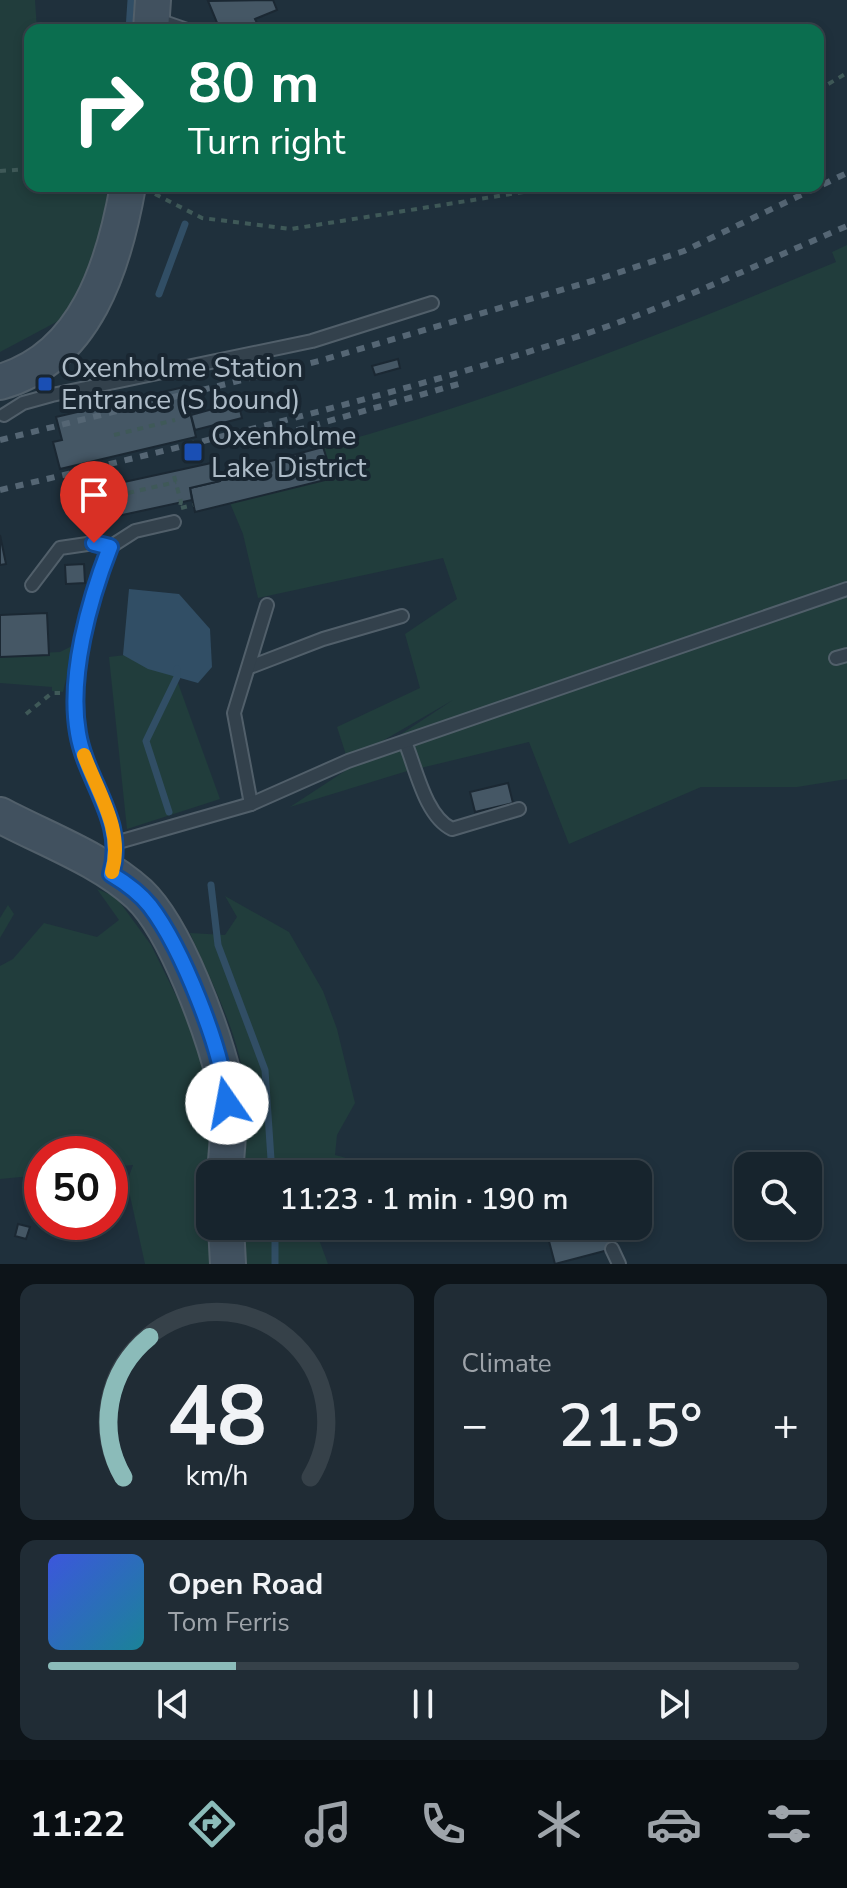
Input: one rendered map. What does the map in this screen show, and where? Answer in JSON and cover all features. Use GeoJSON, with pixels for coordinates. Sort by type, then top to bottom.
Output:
{"type":"FeatureCollection","features":[{"type":"Feature","properties":{"kind":"main road"},"geometry":{"type":"LineString","coordinates":[[2,398],[47,361],[83,320],[140,192]]}},
{"type":"Feature","properties":{"kind":"main road"},"geometry":{"type":"LineString","coordinates":[[0,815],[113,859],[150,907],[194,991],[225,1084],[229,1122],[226,1160]]}},
{"type":"Feature","properties":{"kind":"main road"},"geometry":{"type":"LineString","coordinates":[[227,1240],[228,1264]]}},
{"type":"Feature","properties":{"kind":"lane"},"geometry":{"type":"LineString","coordinates":[[152,16],[172,24]]}},
{"type":"Feature","properties":{"kind":"lane"},"geometry":{"type":"LineString","coordinates":[[2,398],[23,403],[312,341],[432,303]]}},
{"type":"Feature","properties":{"kind":"lane"},"geometry":{"type":"LineString","coordinates":[[174,522],[135,531],[110,547],[79,657],[73,695],[78,738],[110,814],[113,859],[348,761],[847,589]]}},
{"type":"Feature","properties":{"kind":"lane"},"geometry":{"type":"LineString","coordinates":[[32,585],[60,548],[94,543],[110,547]]}},
{"type":"Feature","properties":{"kind":"lane"},"geometry":{"type":"LineString","coordinates":[[251,804],[234,713],[267,605]]}},
{"type":"Feature","properties":{"kind":"lane"},"geometry":{"type":"LineString","coordinates":[[250,667],[323,639],[402,616]]}},
{"type":"Feature","properties":{"kind":"lane"},"geometry":{"type":"LineString","coordinates":[[405,742],[431,807],[443,825],[452,829],[519,809]]}},
{"type":"Feature","properties":{"kind":"lane"},"geometry":{"type":"LineString","coordinates":[[612,1249],[619,1264]]}},
{"type":"Feature","properties":{"kind":"path"},"geometry":{"type":"LineString","coordinates":[[824,86],[847,73]]}},
{"type":"Feature","properties":{"kind":"path"},"geometry":{"type":"LineString","coordinates":[[0,171],[24,169]]}},
{"type":"Feature","properties":{"kind":"path"},"geometry":{"type":"LineString","coordinates":[[145,192],[202,218],[291,229],[523,192]]}},
{"type":"Feature","properties":{"kind":"path"},"geometry":{"type":"LineString","coordinates":[[114,435],[175,420]]}},
{"type":"Feature","properties":{"kind":"path"},"geometry":{"type":"LineString","coordinates":[[93,501],[175,479],[181,502],[174,522]]}},
{"type":"Feature","properties":{"kind":"path"},"geometry":{"type":"LineString","coordinates":[[179,509],[193,505]]}},
{"type":"Feature","properties":{"kind":"path"},"geometry":{"type":"LineString","coordinates":[[26,714],[52,693]]}},
{"type":"Feature","properties":{"kind":"green space"},"geometry":{"type":"Polygon","coordinates":[[[0,0],[35,0],[37,24],[24,24],[24,192],[115,192],[107,249],[62,319],[0,352],[0,0]]]}},
{"type":"Feature","properties":{"kind":"green space"},"geometry":{"type":"Polygon","coordinates":[[[847,245],[847,779],[797,787],[701,787],[569,844],[529,742],[404,772],[290,807],[453,700],[348,761],[337,727],[420,688],[405,634],[457,599],[443,558],[258,598],[243,534],[230,503],[332,478],[323,447],[454,408],[646,339],[836,262],[832,252],[847,245]]]}},
{"type":"Feature","properties":{"kind":"green space"},"geometry":{"type":"Polygon","coordinates":[[[74,645],[63,692],[52,691],[52,687],[0,683],[0,655],[60,652],[74,645]]]}},
{"type":"Feature","properties":{"kind":"green space"},"geometry":{"type":"Polygon","coordinates":[[[166,650],[220,799],[127,829],[109,657],[166,650]]]}},
{"type":"Feature","properties":{"kind":"green space"},"geometry":{"type":"Polygon","coordinates":[[[97,889],[116,897],[151,945],[201,1046],[216,1111],[212,1160],[196,1160],[196,1240],[209,1240],[211,1264],[145,1264],[128,1187],[133,1165],[128,1165],[128,1136],[24,1136],[24,1177],[0,1179],[0,966],[13,959],[44,923],[97,937],[119,920],[97,889]]]}},
{"type":"Feature","properties":{"kind":"green space"},"geometry":{"type":"Polygon","coordinates":[[[225,896],[289,932],[323,991],[337,1029],[355,1103],[337,1135],[335,1155],[354,1160],[241,1160],[245,1092],[240,1061],[222,1005],[190,933],[225,935],[237,917],[225,896]]]}},
{"type":"Feature","properties":{"kind":"green space"},"geometry":{"type":"Polygon","coordinates":[[[8,905],[14,914],[0,938],[0,918],[8,905]]]}},
{"type":"Feature","properties":{"kind":"green space"},"geometry":{"type":"Polygon","coordinates":[[[237,1240],[319,1240],[328,1264],[237,1264],[237,1240]]]}},
{"type":"Feature","properties":{"kind":"water"},"geometry":{"type":"Polygon","coordinates":[[[129,589],[179,594],[210,629],[212,667],[198,683],[148,669],[123,655],[129,589]]]}},
{"type":"Feature","properties":{"kind":"building"},"geometry":{"type":"Polygon","coordinates":[[[273,0],[277,10],[255,19],[258,24],[218,24],[208,1],[273,0]]]}},
{"type":"Feature","properties":{"kind":"building"},"geometry":{"type":"Polygon","coordinates":[[[398,359],[400,368],[375,375],[372,366],[398,359]]]}},
{"type":"Feature","properties":{"kind":"building"},"geometry":{"type":"Polygon","coordinates":[[[184,387],[196,437],[60,469],[53,442],[62,440],[56,417],[184,387]]]}},
{"type":"Feature","properties":{"kind":"building"},"geometry":{"type":"Polygon","coordinates":[[[238,402],[242,418],[195,430],[191,415],[238,402]]]}},
{"type":"Feature","properties":{"kind":"building"},"geometry":{"type":"Polygon","coordinates":[[[323,447],[333,478],[195,512],[190,488],[220,481],[219,475],[323,447]]]}},
{"type":"Feature","properties":{"kind":"building"},"geometry":{"type":"Polygon","coordinates":[[[216,462],[220,481],[190,488],[192,500],[85,523],[78,492],[216,462]]]}},
{"type":"Feature","properties":{"kind":"building"},"geometry":{"type":"Polygon","coordinates":[[[0,535],[6,564],[0,565],[0,535]]]}},
{"type":"Feature","properties":{"kind":"building"},"geometry":{"type":"Polygon","coordinates":[[[84,564],[85,583],[66,584],[65,565],[84,564]]]}},
{"type":"Feature","properties":{"kind":"building"},"geometry":{"type":"Polygon","coordinates":[[[47,613],[49,655],[0,657],[0,615],[47,613]]]}},
{"type":"Feature","properties":{"kind":"building"},"geometry":{"type":"Polygon","coordinates":[[[508,783],[513,803],[475,812],[470,792],[508,783]]]}},
{"type":"Feature","properties":{"kind":"building"},"geometry":{"type":"Polygon","coordinates":[[[18,1224],[24,1226],[24,1238],[15,1236],[18,1224]]]}},
{"type":"Feature","properties":{"kind":"building"},"geometry":{"type":"Polygon","coordinates":[[[549,1240],[610,1240],[612,1249],[555,1264],[549,1240]]]}},
{"type":"Feature","properties":{"kind":"waterway"},"geometry":{"type":"LineString","coordinates":[[129,24],[131,0]]}},
{"type":"Feature","properties":{"kind":"waterway"},"geometry":{"type":"LineString","coordinates":[[159,294],[185,224]]}},
{"type":"Feature","properties":{"kind":"waterway"},"geometry":{"type":"LineString","coordinates":[[169,812],[146,741],[177,677],[177,669]]}},
{"type":"Feature","properties":{"kind":"waterway"},"geometry":{"type":"LineString","coordinates":[[211,885],[218,945],[265,1070],[271,1160]]}},
{"type":"Feature","properties":{"kind":"waterway"},"geometry":{"type":"LineString","coordinates":[[275,1240],[275,1264]]}},
{"type":"Feature","properties":{"kind":"railway"},"geometry":{"type":"LineString","coordinates":[[824,184],[847,173]]}},
{"type":"Feature","properties":{"kind":"railway"},"geometry":{"type":"LineString","coordinates":[[0,440],[319,361],[599,279],[684,251],[807,192]]}},
{"type":"Feature","properties":{"kind":"railway"},"geometry":{"type":"LineString","coordinates":[[0,490],[288,420],[573,338],[677,300],[847,226]]}},
{"type":"Feature","properties":{"kind":"railway"},"geometry":{"type":"LineString","coordinates":[[266,439],[462,383]]}},
{"type":"Feature","properties":{"kind":"slow traffic"},"geometry":{"type":"LineString","coordinates":[[84,755],[110,814],[115,843],[112,872]]}},
{"type":"Feature","properties":{"kind":"place","name":"Oxenholme Station Entrance (S bound)"},"geometry":{"type":"Point","coordinates":[45,384]}},
{"type":"Feature","properties":{"kind":"place","name":"Oxenholme Lake District"},"geometry":{"type":"Point","coordinates":[193,452]}},
{"type":"Feature","properties":{"kind":"route"},"geometry":{"type":"LineString","coordinates":[[94,543],[110,547],[79,657],[73,695],[78,738],[110,814],[115,843],[115,862],[111,874],[139,894],[160,922],[194,991],[225,1084],[227,1103]]}}]}
